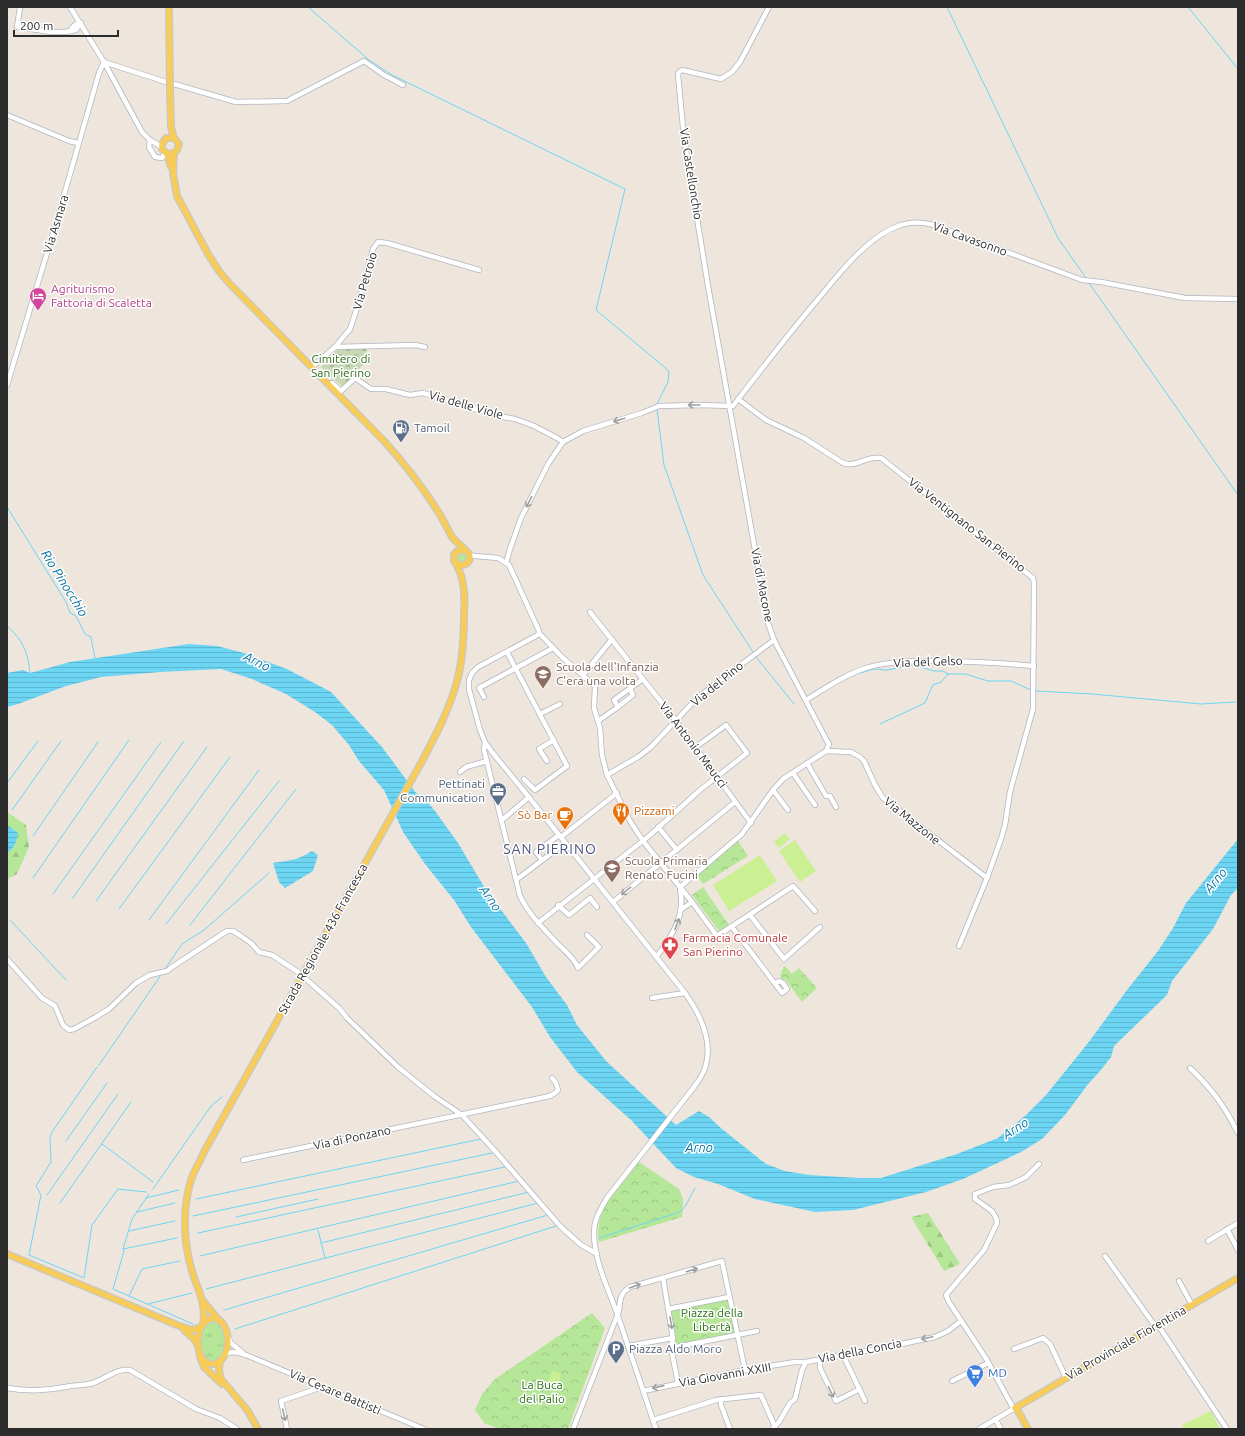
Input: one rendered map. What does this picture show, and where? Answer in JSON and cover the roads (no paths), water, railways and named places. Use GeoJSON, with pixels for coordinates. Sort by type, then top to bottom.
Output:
{"type":"FeatureCollection","features":[{"type":"Feature","properties":{"kind":"main road","name":"Strada Regionale 436 Francesca"},"geometry":{"type":"LineString","coordinates":[[169,7],[170,120],[174,138],[178,142],[179,146],[174,153],[173,173]]}},
{"type":"Feature","properties":{"kind":"main road","name":"Strada Regionale 436 Francesca"},"geometry":{"type":"LineString","coordinates":[[170,120],[166,139],[162,144],[173,173],[177,196],[220,272],[408,468],[438,511],[452,537],[455,548],[453,559],[463,579]]}},
{"type":"Feature","properties":{"kind":"main road"},"geometry":{"type":"LineString","coordinates":[[166,139],[174,138]]}},
{"type":"Feature","properties":{"kind":"main road"},"geometry":{"type":"LineString","coordinates":[[165,151],[174,153]]}},
{"type":"Feature","properties":{"kind":"main road","name":"Strada Regionale 436 Francesca"},"geometry":{"type":"LineString","coordinates":[[201,1297],[187,1257],[185,1241],[186,1209],[192,1177],[205,1150],[438,731],[448,708],[458,678],[462,648],[464,611],[463,579],[464,568],[468,563],[469,555],[452,537]]}},
{"type":"Feature","properties":{"kind":"main road"},"geometry":{"type":"LineString","coordinates":[[454,554],[458,550],[464,550]]}},
{"type":"Feature","properties":{"kind":"main road"},"geometry":{"type":"LineString","coordinates":[[456,564],[462,566],[468,563]]}},
{"type":"Feature","properties":{"kind":"main road"},"geometry":{"type":"LineString","coordinates":[[7,1254],[192,1330],[202,1325],[208,1318],[219,1320]]}},
{"type":"Feature","properties":{"kind":"main road","name":"Via Provinciale Fiorentina"},"geometry":{"type":"LineString","coordinates":[[1014,1408],[1238,1278]]}},
{"type":"Feature","properties":{"kind":"main road"},"geometry":{"type":"LineString","coordinates":[[201,1297],[204,1311],[198,1338],[200,1360],[204,1367],[231,1392]]}},
{"type":"Feature","properties":{"kind":"main road","name":"Via Cesare Battisti"},"geometry":{"type":"LineString","coordinates":[[201,1297],[219,1320],[224,1324],[227,1334]]}},
{"type":"Feature","properties":{"kind":"main road"},"geometry":{"type":"LineString","coordinates":[[177,1325],[191,1335],[196,1342],[203,1359],[209,1363],[215,1364],[220,1361]]}},
{"type":"Feature","properties":{"kind":"main road"},"geometry":{"type":"LineString","coordinates":[[227,1334],[228,1346],[220,1361],[219,1376],[248,1411],[258,1429]]}},
{"type":"Feature","properties":{"kind":"main road"},"geometry":{"type":"LineString","coordinates":[[1014,1408],[1018,1411],[1028,1429]]}},
{"type":"Feature","properties":{"kind":"street"},"geometry":{"type":"LineString","coordinates":[[20,7],[17,27],[51,32],[70,31],[80,23]]}},
{"type":"Feature","properties":{"kind":"street"},"geometry":{"type":"LineString","coordinates":[[70,7],[104,62],[142,132],[165,151],[162,158],[155,157],[149,147],[150,140]]}},
{"type":"Feature","properties":{"kind":"street","name":"Via Castellonchio"},"geometry":{"type":"LineString","coordinates":[[730,406],[684,138],[678,75],[682,70],[721,79],[732,72],[740,62],[769,7]]}},
{"type":"Feature","properties":{"kind":"street"},"geometry":{"type":"LineString","coordinates":[[73,12],[75,28]]}},
{"type":"Feature","properties":{"kind":"street"},"geometry":{"type":"LineString","coordinates":[[75,28],[84,29]]}},
{"type":"Feature","properties":{"kind":"street"},"geometry":{"type":"LineString","coordinates":[[174,84],[236,102],[287,101],[365,58],[384,75],[403,85]]}},
{"type":"Feature","properties":{"kind":"street"},"geometry":{"type":"LineString","coordinates":[[104,62],[166,82]]}},
{"type":"Feature","properties":{"kind":"street","name":"Via Asmara"},"geometry":{"type":"LineString","coordinates":[[7,385],[60,211],[78,143],[104,62]]}},
{"type":"Feature","properties":{"kind":"street"},"geometry":{"type":"LineString","coordinates":[[7,115],[78,143]]}},
{"type":"Feature","properties":{"kind":"street"},"geometry":{"type":"LineString","coordinates":[[150,140],[160,141],[166,139]]}},
{"type":"Feature","properties":{"kind":"street","name":"Via Cavasonno"},"geometry":{"type":"LineString","coordinates":[[730,406],[733,406],[775,351],[848,264],[881,235],[900,225],[916,222],[934,225],[1082,280],[1186,298],[1238,299]]}},
{"type":"Feature","properties":{"kind":"street","name":"Via Petroio"},"geometry":{"type":"LineString","coordinates":[[311,368],[335,347],[350,329],[373,249],[378,242],[387,243],[479,270]]}},
{"type":"Feature","properties":{"kind":"street"},"geometry":{"type":"LineString","coordinates":[[335,347],[415,345],[425,347]]}},
{"type":"Feature","properties":{"kind":"street","name":"Via delle Viole"},"geometry":{"type":"LineString","coordinates":[[329,386],[332,383],[341,391],[355,378],[371,389],[386,389],[410,395],[423,393],[498,416],[515,419],[534,426],[563,442]]}},
{"type":"Feature","properties":{"kind":"street","name":"Via Ventignano San Pierino"},"geometry":{"type":"LineString","coordinates":[[738,399],[766,420],[804,438],[843,463],[848,465],[870,458],[881,458],[1033,578],[1033,709],[1010,792],[1005,825],[987,878],[959,946]]}},
{"type":"Feature","properties":{"kind":"street"},"geometry":{"type":"LineString","coordinates":[[506,563],[521,518],[548,464],[563,442],[583,431],[642,414],[657,406],[730,406]]}},
{"type":"Feature","properties":{"kind":"street","name":"Via di Macone"},"geometry":{"type":"LineString","coordinates":[[730,406],[768,623],[774,640],[829,744],[826,751]]}},
{"type":"Feature","properties":{"kind":"street"},"geometry":{"type":"LineString","coordinates":[[469,555],[498,558],[512,569],[539,629],[539,633],[553,648],[595,686],[594,708],[601,733],[602,755],[607,776],[630,821],[643,840],[717,936],[793,886],[816,911]]}},
{"type":"Feature","properties":{"kind":"street"},"geometry":{"type":"LineString","coordinates":[[468,563],[484,557]]}},
{"type":"Feature","properties":{"kind":"street","name":"Via Antonio Meucci"},"geometry":{"type":"LineString","coordinates":[[590,612],[676,721],[751,823]]}},
{"type":"Feature","properties":{"kind":"street"},"geometry":{"type":"LineString","coordinates":[[539,633],[476,669],[471,675],[468,683],[476,721],[485,742],[492,752],[530,797],[685,993],[701,1021],[708,1050],[705,1068],[694,1087],[607,1198],[599,1211],[594,1233],[597,1254],[606,1287],[631,1353],[656,1429]]}},
{"type":"Feature","properties":{"kind":"street"},"geometry":{"type":"LineString","coordinates":[[582,675],[612,639]]}},
{"type":"Feature","properties":{"kind":"street","name":"Via del Pino"},"geometry":{"type":"LineString","coordinates":[[607,776],[651,747],[697,698],[774,640]]}},
{"type":"Feature","properties":{"kind":"street"},"geometry":{"type":"LineString","coordinates":[[484,697],[479,688],[553,648]]}},
{"type":"Feature","properties":{"kind":"street"},"geometry":{"type":"LineString","coordinates":[[507,652],[554,740],[570,765],[535,790],[524,779]]}},
{"type":"Feature","properties":{"kind":"street","name":"Via del Gelso"},"geometry":{"type":"LineString","coordinates":[[806,700],[847,675],[880,665],[912,661],[979,661],[1034,666]]}},
{"type":"Feature","properties":{"kind":"street"},"geometry":{"type":"LineString","coordinates":[[618,707],[614,700],[643,679]]}},
{"type":"Feature","properties":{"kind":"street"},"geometry":{"type":"LineString","coordinates":[[598,721],[633,695],[630,689]]}},
{"type":"Feature","properties":{"kind":"street"},"geometry":{"type":"LineString","coordinates":[[540,714],[560,704]]}},
{"type":"Feature","properties":{"kind":"street"},"geometry":{"type":"LineString","coordinates":[[538,923],[558,905],[643,840],[700,790],[747,753],[726,725],[696,748]]}},
{"type":"Feature","properties":{"kind":"street"},"geometry":{"type":"LineString","coordinates":[[547,761],[540,749],[554,740]]}},
{"type":"Feature","properties":{"kind":"street"},"geometry":{"type":"LineString","coordinates":[[485,742],[484,750],[501,821],[520,896],[525,907],[565,951],[578,968],[599,948],[587,935]]}},
{"type":"Feature","properties":{"kind":"street"},"geometry":{"type":"LineString","coordinates":[[680,887],[737,838],[751,823],[773,790],[784,779],[826,751]]}},
{"type":"Feature","properties":{"kind":"street","name":"Via Mazzone"},"geometry":{"type":"LineString","coordinates":[[826,751],[851,752],[860,756],[864,761],[874,786],[883,798],[987,878]]}},
{"type":"Feature","properties":{"kind":"street"},"geometry":{"type":"LineString","coordinates":[[460,772],[466,767],[487,761]]}},
{"type":"Feature","properties":{"kind":"street"},"geometry":{"type":"LineString","coordinates":[[808,763],[826,796],[830,796],[836,807]]}},
{"type":"Feature","properties":{"kind":"street"},"geometry":{"type":"LineString","coordinates":[[793,773],[814,805]]}},
{"type":"Feature","properties":{"kind":"street"},"geometry":{"type":"LineString","coordinates":[[773,790],[788,810]]}},
{"type":"Feature","properties":{"kind":"street"},"geometry":{"type":"LineString","coordinates":[[542,860],[536,852],[617,793]]}},
{"type":"Feature","properties":{"kind":"street"},"geometry":{"type":"LineString","coordinates":[[501,821],[530,797]]}},
{"type":"Feature","properties":{"kind":"street"},"geometry":{"type":"LineString","coordinates":[[613,902],[736,802]]}},
{"type":"Feature","properties":{"kind":"street"},"geometry":{"type":"LineString","coordinates":[[658,827],[677,850]]}},
{"type":"Feature","properties":{"kind":"street"},"geometry":{"type":"LineString","coordinates":[[516,880],[565,843]]}},
{"type":"Feature","properties":{"kind":"street"},"geometry":{"type":"LineString","coordinates":[[656,956],[672,936],[682,909],[680,887]]}},
{"type":"Feature","properties":{"kind":"street"},"geometry":{"type":"LineString","coordinates":[[558,905],[569,915],[590,898],[598,907]]}},
{"type":"Feature","properties":{"kind":"street"},"geometry":{"type":"LineString","coordinates":[[682,909],[692,902]]}},
{"type":"Feature","properties":{"kind":"street"},"geometry":{"type":"LineString","coordinates":[[750,915],[784,959],[820,927]]}},
{"type":"Feature","properties":{"kind":"street"},"geometry":{"type":"LineString","coordinates":[[732,927],[775,983]]}},
{"type":"Feature","properties":{"kind":"street"},"geometry":{"type":"LineString","coordinates":[[7,959],[42,998],[55,1006],[63,1025],[69,1030],[74,1029],[109,1009],[136,982],[150,975],[162,973],[226,931],[233,931],[242,936],[259,952],[272,955],[298,972]]}},
{"type":"Feature","properties":{"kind":"street"},"geometry":{"type":"LineString","coordinates":[[306,979],[339,1008],[347,1018],[398,1067],[434,1096],[462,1115],[560,1226],[580,1244],[597,1254]]}},
{"type":"Feature","properties":{"kind":"street"},"geometry":{"type":"LineString","coordinates":[[652,998],[685,993]]}},
{"type":"Feature","properties":{"kind":"street"},"geometry":{"type":"LineString","coordinates":[[1190,1068],[1219,1098],[1238,1133]]}},
{"type":"Feature","properties":{"kind":"street","name":"Via di Ponzano"},"geometry":{"type":"LineString","coordinates":[[243,1160],[550,1096],[558,1090],[556,1083],[552,1078]]}},
{"type":"Feature","properties":{"kind":"street"},"geometry":{"type":"LineString","coordinates":[[979,1429],[1014,1408],[988,1363],[947,1298],[946,1293],[984,1250],[997,1223],[992,1211],[975,1199],[975,1194],[993,1187],[1008,1185],[1026,1177],[1039,1164]]}},
{"type":"Feature","properties":{"kind":"street"},"geometry":{"type":"LineString","coordinates":[[1208,1241],[1238,1223]]}},
{"type":"Feature","properties":{"kind":"street"},"geometry":{"type":"LineString","coordinates":[[1228,1229],[1238,1250]]}},
{"type":"Feature","properties":{"kind":"street"},"geometry":{"type":"LineString","coordinates":[[1105,1256],[1156,1325],[1228,1429]]}},
{"type":"Feature","properties":{"kind":"street"},"geometry":{"type":"LineString","coordinates":[[573,1429],[619,1311],[622,1294],[624,1291],[636,1286],[722,1261],[745,1370]]}},
{"type":"Feature","properties":{"kind":"street"},"geometry":{"type":"LineString","coordinates":[[663,1278],[673,1338],[671,1348],[678,1383]]}},
{"type":"Feature","properties":{"kind":"street"},"geometry":{"type":"LineString","coordinates":[[1178,1281],[1192,1305]]}},
{"type":"Feature","properties":{"kind":"street"},"geometry":{"type":"LineString","coordinates":[[668,1309],[729,1297]]}},
{"type":"Feature","properties":{"kind":"street","name":"Via della Concia"},"geometry":{"type":"LineString","coordinates":[[774,1428],[790,1403],[795,1399],[802,1370],[806,1362],[935,1337],[948,1331],[961,1321]]}},
{"type":"Feature","properties":{"kind":"street"},"geometry":{"type":"LineString","coordinates":[[671,1348],[757,1331]]}},
{"type":"Feature","properties":{"kind":"street","name":"Via Cesare Battisti"},"geometry":{"type":"LineString","coordinates":[[227,1334],[231,1343],[246,1355]]}},
{"type":"Feature","properties":{"kind":"street"},"geometry":{"type":"LineString","coordinates":[[628,1346],[673,1338]]}},
{"type":"Feature","properties":{"kind":"street"},"geometry":{"type":"LineString","coordinates":[[1014,1349],[1043,1338],[1050,1344],[1066,1378]]}},
{"type":"Feature","properties":{"kind":"street"},"geometry":{"type":"LineString","coordinates":[[631,1353],[638,1344]]}},
{"type":"Feature","properties":{"kind":"street","name":"Via Cesare Battisti"},"geometry":{"type":"LineString","coordinates":[[224,1355],[232,1352],[246,1355],[424,1429]]}},
{"type":"Feature","properties":{"kind":"street"},"geometry":{"type":"LineString","coordinates":[[843,1355],[865,1401]]}},
{"type":"Feature","properties":{"kind":"street"},"geometry":{"type":"LineString","coordinates":[[820,1359],[820,1368],[836,1401],[860,1389]]}},
{"type":"Feature","properties":{"kind":"street","name":"Via Giovanni XXIII"},"geometry":{"type":"LineString","coordinates":[[643,1391],[745,1370],[795,1362],[806,1362]]}},
{"type":"Feature","properties":{"kind":"street"},"geometry":{"type":"LineString","coordinates":[[952,1381],[988,1363]]}},
{"type":"Feature","properties":{"kind":"street"},"geometry":{"type":"LineString","coordinates":[[7,1388],[36,1391],[93,1383],[113,1373],[130,1370],[138,1373],[196,1410],[220,1418],[236,1429]]}},
{"type":"Feature","properties":{"kind":"street"},"geometry":{"type":"LineString","coordinates":[[288,1429],[281,1401],[322,1387]]}},
{"type":"Feature","properties":{"kind":"street"},"geometry":{"type":"LineString","coordinates":[[653,1420],[721,1399],[761,1395],[774,1428]]}},
{"type":"Feature","properties":{"kind":"street"},"geometry":{"type":"LineString","coordinates":[[721,1399],[721,1405],[730,1429]]}},
{"type":"Feature","properties":{"kind":"street"},"geometry":{"type":"LineString","coordinates":[[995,1419],[1001,1429]]}},
{"type":"Feature","properties":{"kind":"water","name":"Arno"},"geometry":{"type":"Polygon","coordinates":[[[189,644],[217,646],[244,653],[287,669],[331,692],[382,747],[416,793],[425,799],[435,811],[458,843],[486,890],[526,943],[546,977],[567,1005],[577,1025],[606,1061],[676,1125],[699,1111],[709,1117],[766,1164],[785,1171],[809,1175],[881,1178],[957,1154],[998,1138],[1026,1115],[1046,1095],[1088,1043],[1158,951],[1173,928],[1186,903],[1238,839],[1238,888],[1231,895],[1213,929],[1172,981],[1167,995],[1114,1046],[1111,1057],[1101,1070],[1089,1083],[1065,1115],[1042,1139],[1021,1152],[963,1179],[926,1192],[853,1210],[815,1212],[755,1199],[718,1184],[694,1177],[676,1168],[631,1120],[577,1072],[550,1037],[532,1007],[471,927],[454,900],[425,864],[403,832],[384,790],[359,761],[349,745],[332,725],[315,712],[286,694],[252,679],[221,669],[101,677],[66,686],[7,707],[7,673],[23,670],[30,673],[70,662],[189,644]]]}},
{"type":"Feature","properties":{"kind":"water"},"geometry":{"type":"Polygon","coordinates":[[[7,825],[18,833],[15,844],[7,853],[7,825]]]}},
{"type":"Feature","properties":{"kind":"water"},"geometry":{"type":"Polygon","coordinates":[[[312,851],[318,855],[313,871],[285,888],[279,882],[273,863],[289,861],[312,851]]]}},
{"type":"Feature","properties":{"kind":"waterway"},"geometry":{"type":"LineString","coordinates":[[308,7],[369,60],[392,75],[625,189],[596,310],[669,371],[668,382],[657,404]]}},
{"type":"Feature","properties":{"kind":"waterway"},"geometry":{"type":"LineString","coordinates":[[947,7],[1058,238],[1086,278]]}},
{"type":"Feature","properties":{"kind":"waterway"},"geometry":{"type":"LineString","coordinates":[[1188,7],[1238,69]]}},
{"type":"Feature","properties":{"kind":"waterway"},"geometry":{"type":"LineString","coordinates":[[1089,283],[1238,495]]}},
{"type":"Feature","properties":{"kind":"waterway"},"geometry":{"type":"LineString","coordinates":[[657,409],[664,465],[703,575],[753,652]]}},
{"type":"Feature","properties":{"kind":"waterway","name":"Rio Pinocchio"},"geometry":{"type":"LineString","coordinates":[[7,507],[66,602],[70,613],[76,616],[85,634],[91,637],[95,659]]}},
{"type":"Feature","properties":{"kind":"waterway"},"geometry":{"type":"LineString","coordinates":[[7,626],[17,636],[24,647],[28,659],[30,674]]}},
{"type":"Feature","properties":{"kind":"waterway"},"geometry":{"type":"LineString","coordinates":[[756,657],[794,704]]}},
{"type":"Feature","properties":{"kind":"waterway"},"geometry":{"type":"LineString","coordinates":[[853,675],[874,669],[887,670],[914,665],[934,671],[943,671],[948,674],[965,674],[988,681],[1011,681],[1031,690]]}},
{"type":"Feature","properties":{"kind":"waterway"},"geometry":{"type":"LineString","coordinates":[[880,724],[925,703],[933,685],[941,682],[948,674]]}},
{"type":"Feature","properties":{"kind":"waterway"},"geometry":{"type":"LineString","coordinates":[[1036,691],[1092,694],[1201,704],[1236,702]]}},
{"type":"Feature","properties":{"kind":"waterway"},"geometry":{"type":"LineString","coordinates":[[33,878],[129,740]]}},
{"type":"Feature","properties":{"kind":"waterway"},"geometry":{"type":"LineString","coordinates":[[7,783],[38,741]]}},
{"type":"Feature","properties":{"kind":"waterway"},"geometry":{"type":"LineString","coordinates":[[12,810],[61,741]]}},
{"type":"Feature","properties":{"kind":"waterway"},"geometry":{"type":"LineString","coordinates":[[72,899],[184,741]]}},
{"type":"Feature","properties":{"kind":"waterway"},"geometry":{"type":"LineString","coordinates":[[33,836],[98,742]]}},
{"type":"Feature","properties":{"kind":"waterway"},"geometry":{"type":"LineString","coordinates":[[53,894],[161,742]]}},
{"type":"Feature","properties":{"kind":"waterway"},"geometry":{"type":"LineString","coordinates":[[96,901],[207,747]]}},
{"type":"Feature","properties":{"kind":"waterway"},"geometry":{"type":"LineString","coordinates":[[119,909],[230,757]]}},
{"type":"Feature","properties":{"kind":"waterway"},"geometry":{"type":"LineString","coordinates":[[149,920],[259,770]]}},
{"type":"Feature","properties":{"kind":"waterway"},"geometry":{"type":"LineString","coordinates":[[166,924],[279,781]]}},
{"type":"Feature","properties":{"kind":"waterway"},"geometry":{"type":"LineString","coordinates":[[190,925],[296,789]]}},
{"type":"Feature","properties":{"kind":"waterway"},"geometry":{"type":"LineString","coordinates":[[165,969],[182,944],[204,930],[269,873]]}},
{"type":"Feature","properties":{"kind":"waterway"},"geometry":{"type":"LineString","coordinates":[[10,920],[66,980]]}},
{"type":"Feature","properties":{"kind":"waterway"},"geometry":{"type":"LineString","coordinates":[[99,1065],[161,975]]}},
{"type":"Feature","properties":{"kind":"waterway"},"geometry":{"type":"LineString","coordinates":[[97,1067],[52,1132],[50,1138],[51,1162],[36,1186],[41,1195],[29,1255],[84,1278],[92,1225],[118,1189],[146,1192]]}},
{"type":"Feature","properties":{"kind":"waterway"},"geometry":{"type":"LineString","coordinates":[[66,1141],[107,1083]]}},
{"type":"Feature","properties":{"kind":"waterway"},"geometry":{"type":"LineString","coordinates":[[47,1195],[118,1094]]}},
{"type":"Feature","properties":{"kind":"waterway"},"geometry":{"type":"LineString","coordinates":[[153,1189],[211,1106],[222,1097]]}},
{"type":"Feature","properties":{"kind":"waterway"},"geometry":{"type":"LineString","coordinates":[[60,1203],[131,1102]]}},
{"type":"Feature","properties":{"kind":"waterway"},"geometry":{"type":"LineString","coordinates":[[196,1199],[481,1139]]}},
{"type":"Feature","properties":{"kind":"waterway"},"geometry":{"type":"LineString","coordinates":[[274,1156],[340,1142]]}},
{"type":"Feature","properties":{"kind":"waterway"},"geometry":{"type":"LineString","coordinates":[[102,1144],[153,1182]]}},
{"type":"Feature","properties":{"kind":"waterway"},"geometry":{"type":"LineString","coordinates":[[193,1216],[492,1153]]}},
{"type":"Feature","properties":{"kind":"waterway"},"geometry":{"type":"LineString","coordinates":[[198,1233],[505,1167]]}},
{"type":"Feature","properties":{"kind":"waterway"},"geometry":{"type":"LineString","coordinates":[[200,1256],[519,1181]]}},
{"type":"Feature","properties":{"kind":"waterway"},"geometry":{"type":"LineString","coordinates":[[599,1238],[680,1212],[686,1205],[695,1188]]}},
{"type":"Feature","properties":{"kind":"waterway"},"geometry":{"type":"LineString","coordinates":[[146,1198],[179,1190]]}},
{"type":"Feature","properties":{"kind":"waterway"},"geometry":{"type":"LineString","coordinates":[[321,1243],[529,1192]]}},
{"type":"Feature","properties":{"kind":"waterway"},"geometry":{"type":"LineString","coordinates":[[149,1194],[132,1219],[113,1289],[193,1324]]}},
{"type":"Feature","properties":{"kind":"waterway"},"geometry":{"type":"LineString","coordinates":[[236,1217],[318,1199]]}},
{"type":"Feature","properties":{"kind":"waterway"},"geometry":{"type":"LineString","coordinates":[[137,1212],[175,1203]]}},
{"type":"Feature","properties":{"kind":"waterway"},"geometry":{"type":"LineString","coordinates":[[206,1289],[538,1203]]}},
{"type":"Feature","properties":{"kind":"waterway"},"geometry":{"type":"LineString","coordinates":[[224,1310],[548,1215]]}},
{"type":"Feature","properties":{"kind":"waterway"},"geometry":{"type":"LineString","coordinates":[[129,1231],[175,1221]]}},
{"type":"Feature","properties":{"kind":"waterway"},"geometry":{"type":"LineString","coordinates":[[235,1329],[556,1226]]}},
{"type":"Feature","properties":{"kind":"waterway"},"geometry":{"type":"LineString","coordinates":[[318,1230],[325,1258]]}},
{"type":"Feature","properties":{"kind":"waterway"},"geometry":{"type":"LineString","coordinates":[[123,1249],[177,1238]]}},
{"type":"Feature","properties":{"kind":"waterway"},"geometry":{"type":"LineString","coordinates":[[129,1296],[142,1269],[180,1261]]}},
{"type":"Feature","properties":{"kind":"waterway"},"geometry":{"type":"LineString","coordinates":[[148,1304],[192,1293]]}},
{"type":"Feature","properties":{"kind":"place","name":"Agriturismo Fattoria di Scaletta"},"geometry":{"type":"Point","coordinates":[38,311]}},
{"type":"Feature","properties":{"kind":"place","name":"Tamoil"},"geometry":{"type":"Point","coordinates":[401,443]}},
{"type":"Feature","properties":{"kind":"place","name":"Scuola dell'Infanzia C'era una volta"},"geometry":{"type":"Point","coordinates":[543,689]}},
{"type":"Feature","properties":{"kind":"place","name":"Pettinati Communication"},"geometry":{"type":"Point","coordinates":[498,806]}},
{"type":"Feature","properties":{"kind":"place","name":"Pizzami"},"geometry":{"type":"Point","coordinates":[621,826]}},
{"type":"Feature","properties":{"kind":"place","name":"Sò Bar"},"geometry":{"type":"Point","coordinates":[565,830]}},
{"type":"Feature","properties":{"kind":"place","name":"Scuola Primaria Renato Fucini"},"geometry":{"type":"Point","coordinates":[612,883]}},
{"type":"Feature","properties":{"kind":"place","name":"Farmacia Comunale San Pierino"},"geometry":{"type":"Point","coordinates":[670,960]}},
{"type":"Feature","properties":{"kind":"place","name":"Piazza Aldo Moro"},"geometry":{"type":"Point","coordinates":[616,1364]}},
{"type":"Feature","properties":{"kind":"place","name":"MD"},"geometry":{"type":"Point","coordinates":[975,1388]}},
{"type":"Feature","properties":{"kind":"district","name":"SAN PIERINO"},"geometry":{"type":"Point","coordinates":[550,849]}},
{"type":"Feature","properties":{"kind":"park label","name":"Cimitero di San Pierino"},"geometry":{"type":"Point","coordinates":[341,366]}},
{"type":"Feature","properties":{"kind":"park label","name":"Piazza della Libertà"},"geometry":{"type":"Point","coordinates":[712,1320]}},
{"type":"Feature","properties":{"kind":"park label","name":"La Buca del Palio"},"geometry":{"type":"Point","coordinates":[542,1392]}}]}
